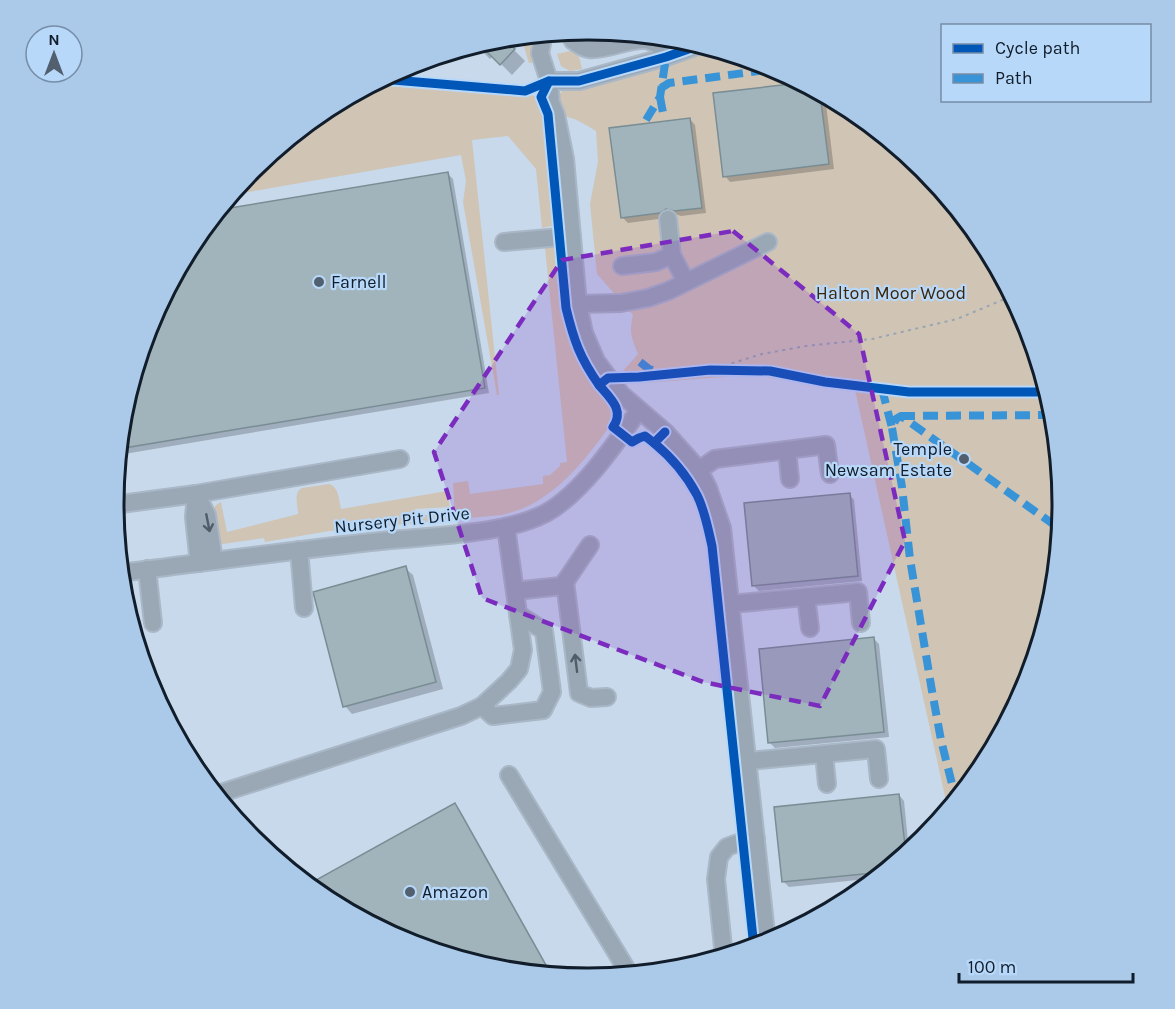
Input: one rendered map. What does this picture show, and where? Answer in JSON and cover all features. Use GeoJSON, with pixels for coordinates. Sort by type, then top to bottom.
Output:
{"type":"FeatureCollection","features":[{"type":"Feature","properties":{"kind":"street"},"geometry":{"type":"LineString","coordinates":[[581,40],[587,49],[599,49],[629,42]]}},
{"type":"Feature","properties":{"kind":"street"},"geometry":{"type":"LineString","coordinates":[[542,43],[540,53],[565,159],[578,304],[584,333],[596,361],[621,394],[665,432],[699,470],[722,528],[766,933]]}},
{"type":"Feature","properties":{"kind":"street"},"geometry":{"type":"LineString","coordinates":[[661,46],[666,57]]}},
{"type":"Feature","properties":{"kind":"street"},"geometry":{"type":"LineString","coordinates":[[550,89],[684,50]]}},
{"type":"Feature","properties":{"kind":"street"},"geometry":{"type":"LineString","coordinates":[[668,219],[672,255],[686,282]]}},
{"type":"Feature","properties":{"kind":"street"},"geometry":{"type":"LineString","coordinates":[[504,242],[572,236]]}},
{"type":"Feature","properties":{"kind":"street"},"geometry":{"type":"LineString","coordinates":[[578,304],[621,303],[648,298],[686,282],[744,247],[768,242]]}},
{"type":"Feature","properties":{"kind":"street"},"geometry":{"type":"LineString","coordinates":[[622,266],[656,262],[672,255]]}},
{"type":"Feature","properties":{"kind":"street","name":"Nursery Pit Drive"},"geometry":{"type":"LineString","coordinates":[[128,572],[299,550],[468,534],[520,524],[545,514],[562,502],[594,471],[639,410]]}},
{"type":"Feature","properties":{"kind":"street"},"geometry":{"type":"LineString","coordinates":[[699,470],[715,459],[826,445],[830,474]]}},
{"type":"Feature","properties":{"kind":"street"},"geometry":{"type":"LineString","coordinates":[[787,450],[790,480]]}},
{"type":"Feature","properties":{"kind":"street"},"geometry":{"type":"LineString","coordinates":[[124,504],[196,494],[399,459]]}},
{"type":"Feature","properties":{"kind":"street"},"geometry":{"type":"LineString","coordinates":[[196,494],[194,517],[206,562]]}},
{"type":"Feature","properties":{"kind":"street"},"geometry":{"type":"LineString","coordinates":[[224,792],[461,716],[482,706],[519,669],[523,650],[506,527]]}},
{"type":"Feature","properties":{"kind":"street"},"geometry":{"type":"LineString","coordinates":[[515,591],[561,586],[590,545]]}},
{"type":"Feature","properties":{"kind":"street"},"geometry":{"type":"LineString","coordinates":[[299,550],[304,608]]}},
{"type":"Feature","properties":{"kind":"street"},"geometry":{"type":"LineString","coordinates":[[147,569],[153,623]]}},
{"type":"Feature","properties":{"kind":"street"},"geometry":{"type":"LineString","coordinates":[[565,582],[579,693],[591,698],[607,697]]}},
{"type":"Feature","properties":{"kind":"street"},"geometry":{"type":"LineString","coordinates":[[731,604],[858,592],[861,623]]}},
{"type":"Feature","properties":{"kind":"street"},"geometry":{"type":"LineString","coordinates":[[806,597],[810,628]]}},
{"type":"Feature","properties":{"kind":"street"},"geometry":{"type":"LineString","coordinates":[[482,706],[493,716],[543,710],[552,692],[544,631],[518,614]]}},
{"type":"Feature","properties":{"kind":"street"},"geometry":{"type":"LineString","coordinates":[[748,761],[876,749],[879,779]]}},
{"type":"Feature","properties":{"kind":"street"},"geometry":{"type":"LineString","coordinates":[[824,754],[827,784]]}},
{"type":"Feature","properties":{"kind":"street"},"geometry":{"type":"LineString","coordinates":[[509,775],[625,967]]}},
{"type":"Feature","properties":{"kind":"street"},"geometry":{"type":"LineString","coordinates":[[723,948],[716,879],[719,857],[727,847],[756,839]]}},
{"type":"Feature","properties":{"kind":"path"},"geometry":{"type":"LineString","coordinates":[[710,370],[762,354],[806,346],[872,339],[957,319],[1004,299]]}},
{"type":"Feature","properties":{"kind":"path"},"geometry":{"type":"LineString","coordinates":[[699,371],[740,370]]}},
{"type":"Feature","properties":{"kind":"highlighted area"},"geometry":{"type":"Polygon","coordinates":[[[733,231],[859,334],[905,541],[820,706],[703,682],[482,598],[434,452],[562,260],[733,231]]]}},
{"type":"Feature","properties":{"kind":"green space"},"geometry":{"type":"Polygon","coordinates":[[[534,43],[532,53],[534,61],[529,63],[523,45],[534,43]]]}},
{"type":"Feature","properties":{"kind":"green space"},"geometry":{"type":"Polygon","coordinates":[[[570,51],[578,55],[582,69],[570,71],[561,66],[557,54],[570,51]]]}},
{"type":"Feature","properties":{"kind":"green space","name":"Temple Newsam Estate"},"geometry":{"type":"Polygon","coordinates":[[[693,53],[737,65],[793,88],[870,136],[916,176],[956,222],[1004,299],[1036,384],[1048,444],[1052,504],[1048,565],[1036,625],[1004,710],[973,762],[946,799],[855,390],[749,375],[646,383],[622,372],[638,354],[631,334],[633,315],[597,274],[590,204],[598,162],[596,131],[566,117],[559,117],[546,123],[555,225],[542,228],[536,169],[508,136],[472,140],[499,395],[497,395],[463,202],[466,181],[461,155],[245,193],[259,176],[305,136],[387,86],[555,97],[568,87],[693,53]]]}},
{"type":"Feature","properties":{"kind":"green space"},"geometry":{"type":"Polygon","coordinates":[[[558,246],[566,315],[572,343],[590,381],[608,403],[614,420],[575,470],[563,481],[538,500],[521,509],[501,515],[329,531],[265,542],[264,538],[216,545],[212,512],[221,502],[227,532],[298,514],[297,496],[302,488],[329,484],[338,494],[341,509],[447,491],[450,507],[415,509],[416,515],[455,515],[453,483],[468,481],[470,494],[543,484],[543,476],[550,475],[560,466],[560,463],[567,462],[545,248],[558,246]]]}},
{"type":"Feature","properties":{"kind":"building"},"geometry":{"type":"Polygon","coordinates":[[[512,46],[515,49],[500,65],[486,51],[512,46]]]}},
{"type":"Feature","properties":{"kind":"building"},"geometry":{"type":"Polygon","coordinates":[[[785,85],[820,103],[829,164],[723,177],[713,93],[785,85]]]}},
{"type":"Feature","properties":{"kind":"building"},"geometry":{"type":"Polygon","coordinates":[[[690,118],[702,208],[674,211],[666,209],[660,213],[621,218],[609,128],[690,118]]]}},
{"type":"Feature","properties":{"kind":"building","name":"Farnell"},"geometry":{"type":"Polygon","coordinates":[[[448,172],[485,388],[127,448],[139,384],[171,299],[202,247],[231,208],[448,172]]]}},
{"type":"Feature","properties":{"kind":"building"},"geometry":{"type":"Polygon","coordinates":[[[850,493],[858,576],[752,586],[744,503],[850,493]]]}},
{"type":"Feature","properties":{"kind":"building"},"geometry":{"type":"Polygon","coordinates":[[[406,566],[436,682],[343,707],[313,592],[406,566]]]}},
{"type":"Feature","properties":{"kind":"building"},"geometry":{"type":"Polygon","coordinates":[[[874,637],[884,732],[768,743],[759,649],[874,637]]]}},
{"type":"Feature","properties":{"kind":"building"},"geometry":{"type":"Polygon","coordinates":[[[899,794],[905,843],[869,873],[782,882],[774,807],[899,794]]]}},
{"type":"Feature","properties":{"kind":"building","name":"Amazon"},"geometry":{"type":"Polygon","coordinates":[[[455,803],[547,967],[497,960],[438,944],[382,921],[316,880],[455,803]]]}},
{"type":"Feature","properties":{"kind":"marked path"},"geometry":{"type":"LineString","coordinates":[[646,120],[660,97],[666,57]]}},
{"type":"Feature","properties":{"kind":"marked path"},"geometry":{"type":"LineString","coordinates":[[661,88],[669,83],[754,72]]}},
{"type":"Feature","properties":{"kind":"marked path"},"geometry":{"type":"LineString","coordinates":[[660,97],[664,118]]}},
{"type":"Feature","properties":{"kind":"marked path"},"geometry":{"type":"LineString","coordinates":[[640,362],[658,372]]}},
{"type":"Feature","properties":{"kind":"marked path"},"geometry":{"type":"LineString","coordinates":[[882,389],[892,428],[896,419],[901,416],[1051,523]]}},
{"type":"Feature","properties":{"kind":"marked path"},"geometry":{"type":"LineString","coordinates":[[900,416],[1043,415]]}},
{"type":"Feature","properties":{"kind":"marked path"},"geometry":{"type":"LineString","coordinates":[[892,428],[902,487],[910,559],[932,691],[953,790]]}},
{"type":"Feature","properties":{"kind":"cycle path"},"geometry":{"type":"LineString","coordinates":[[399,81],[525,91],[549,81],[579,81],[684,50]]}},
{"type":"Feature","properties":{"kind":"cycle path"},"geometry":{"type":"LineString","coordinates":[[549,81],[541,97],[548,114],[566,308],[578,349],[599,385],[608,378],[710,370],[770,371],[825,382],[909,392],[1038,392]]}},
{"type":"Feature","properties":{"kind":"cycle path"},"geometry":{"type":"LineString","coordinates":[[599,385],[615,404],[617,415],[613,427],[632,442],[645,436],[654,443]]}},
{"type":"Feature","properties":{"kind":"cycle path"},"geometry":{"type":"LineString","coordinates":[[665,432],[654,443],[678,467],[697,495],[712,546],[753,938]]}},
{"type":"Feature","properties":{"kind":"place","name":"Farnell"},"geometry":{"type":"Point","coordinates":[319,282]}},
{"type":"Feature","properties":{"kind":"place","name":"Temple Newsam Estate"},"geometry":{"type":"Point","coordinates":[964,459]}},
{"type":"Feature","properties":{"kind":"place","name":"Amazon"},"geometry":{"type":"Point","coordinates":[410,892]}},
{"type":"Feature","properties":{"kind":"park label","name":"Halton Moor Wood"},"geometry":{"type":"Point","coordinates":[891,293]}}]}
